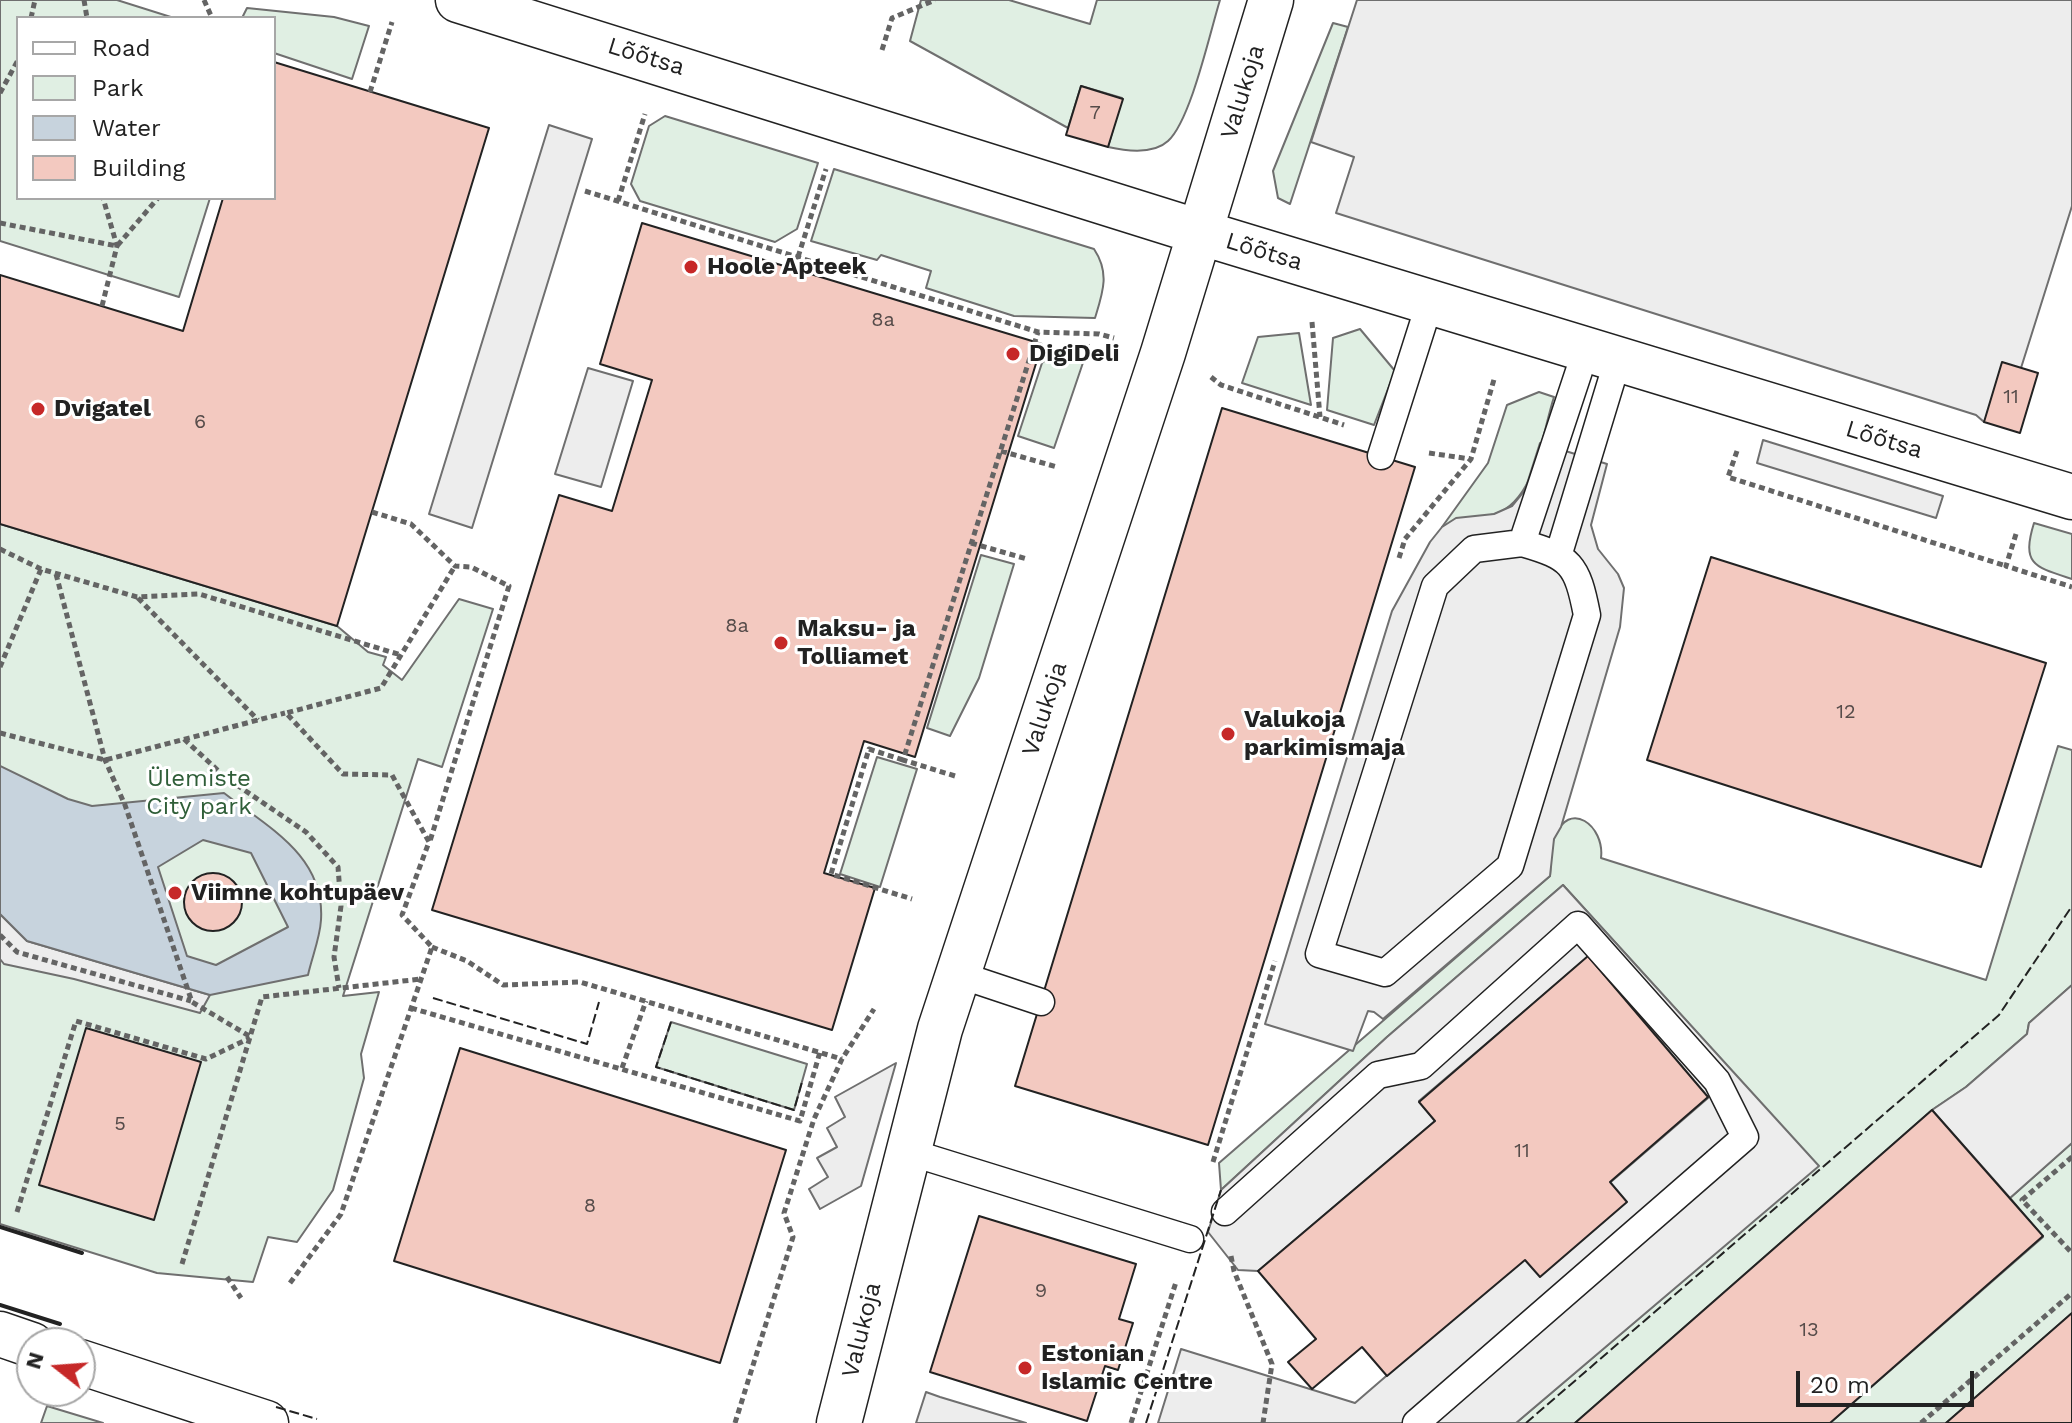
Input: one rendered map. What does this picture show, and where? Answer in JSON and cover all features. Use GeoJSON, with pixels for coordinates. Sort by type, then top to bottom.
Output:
{"type":"FeatureCollection","features":[{"type":"Feature","properties":{"kind":"street","name":"Lõõtsa"},"geometry":{"type":"LineString","coordinates":[[458,0],[1199,232],[2072,497]]}},
{"type":"Feature","properties":{"kind":"street","name":"Valukoja"},"geometry":{"type":"LineString","coordinates":[[839,1423],[906,1151],[957,974],[1163,353],[1271,0]]}},
{"type":"Feature","properties":{"kind":"street"},"geometry":{"type":"LineString","coordinates":[[96,1368],[238,1419]]}},
{"type":"Feature","properties":{"kind":"lane"},"geometry":{"type":"LineString","coordinates":[[1384,448],[1430,302]]}},
{"type":"Feature","properties":{"kind":"lane"},"geometry":{"type":"LineString","coordinates":[[1522,543],[1602,354]]}},
{"type":"Feature","properties":{"kind":"lane"},"geometry":{"type":"LineString","coordinates":[[1559,553],[1602,354]]}},
{"type":"Feature","properties":{"kind":"lane"},"geometry":{"type":"LineString","coordinates":[[1522,543],[1559,553],[1580,580],[1587,615],[1510,866],[1385,973],[1319,954],[1435,586],[1474,549],[1522,543]]}},
{"type":"Feature","properties":{"kind":"lane"},"geometry":{"type":"LineString","coordinates":[[1225,1212],[1378,1075],[1421,1066],[1578,925],[1588,936],[1717,1081],[1745,1137],[1416,1423]]}},
{"type":"Feature","properties":{"kind":"lane"},"geometry":{"type":"LineString","coordinates":[[957,974],[1041,1002]]}},
{"type":"Feature","properties":{"kind":"lane"},"geometry":{"type":"LineString","coordinates":[[906,1151],[1190,1239]]}},
{"type":"Feature","properties":{"kind":"path"},"geometry":{"type":"LineString","coordinates":[[882,50],[892,18],[935,0]]}},
{"type":"Feature","properties":{"kind":"path"},"geometry":{"type":"LineString","coordinates":[[370,92],[392,22]]}},
{"type":"Feature","properties":{"kind":"path"},"geometry":{"type":"LineString","coordinates":[[0,93],[16,64]]}},
{"type":"Feature","properties":{"kind":"path"},"geometry":{"type":"LineString","coordinates":[[618,201],[648,101]]}},
{"type":"Feature","properties":{"kind":"path"},"geometry":{"type":"LineString","coordinates":[[798,257],[830,157]]}},
{"type":"Feature","properties":{"kind":"path"},"geometry":{"type":"LineString","coordinates":[[585,191],[1038,332],[1099,334],[1121,341]]}},
{"type":"Feature","properties":{"kind":"path"},"geometry":{"type":"LineString","coordinates":[[104,200],[117,246]]}},
{"type":"Feature","properties":{"kind":"path"},"geometry":{"type":"LineString","coordinates":[[102,306],[117,246],[156,200]]}},
{"type":"Feature","properties":{"kind":"path"},"geometry":{"type":"LineString","coordinates":[[0,223],[117,246]]}},
{"type":"Feature","properties":{"kind":"path"},"geometry":{"type":"LineString","coordinates":[[1312,316],[1320,417]]}},
{"type":"Feature","properties":{"kind":"path"},"geometry":{"type":"LineString","coordinates":[[903,760],[1038,332]]}},
{"type":"Feature","properties":{"kind":"path"},"geometry":{"type":"LineString","coordinates":[[1203,371],[1221,385],[1320,417],[1384,448],[1471,459]]}},
{"type":"Feature","properties":{"kind":"path"},"geometry":{"type":"LineString","coordinates":[[1753,400],[1728,477],[2072,587]]}},
{"type":"Feature","properties":{"kind":"path"},"geometry":{"type":"LineString","coordinates":[[1000,451],[1057,467]]}},
{"type":"Feature","properties":{"kind":"path"},"geometry":{"type":"LineString","coordinates":[[372,512],[411,524],[455,566],[471,567],[509,586],[429,842],[402,915],[432,947],[467,961],[503,985],[580,982],[842,1059]]}},
{"type":"Feature","properties":{"kind":"path"},"geometry":{"type":"LineString","coordinates":[[2006,566],[2017,531]]}},
{"type":"Feature","properties":{"kind":"path"},"geometry":{"type":"LineString","coordinates":[[971,543],[1027,559]]}},
{"type":"Feature","properties":{"kind":"path"},"geometry":{"type":"LineString","coordinates":[[0,549],[41,569],[137,597],[199,594],[401,655]]}},
{"type":"Feature","properties":{"kind":"path"},"geometry":{"type":"LineString","coordinates":[[0,733],[105,760],[381,688],[455,566]]}},
{"type":"Feature","properties":{"kind":"path"},"geometry":{"type":"LineString","coordinates":[[0,667],[41,569]]}},
{"type":"Feature","properties":{"kind":"path"},"geometry":{"type":"LineString","coordinates":[[56,574],[105,760],[125,805],[192,1002]]}},
{"type":"Feature","properties":{"kind":"path"},"geometry":{"type":"LineString","coordinates":[[137,597],[258,720]]}},
{"type":"Feature","properties":{"kind":"path"},"geometry":{"type":"LineString","coordinates":[[286,713],[343,774],[392,775],[429,842]]}},
{"type":"Feature","properties":{"kind":"path"},"geometry":{"type":"LineString","coordinates":[[184,739],[225,777],[306,832],[338,867],[341,906],[334,957],[339,988]]}},
{"type":"Feature","properties":{"kind":"path"},"geometry":{"type":"LineString","coordinates":[[912,899],[831,874],[869,749],[955,776]]}},
{"type":"Feature","properties":{"kind":"path"},"geometry":{"type":"LineString","coordinates":[[0,935],[17,952],[192,1002],[251,1037]]}},
{"type":"Feature","properties":{"kind":"path"},"geometry":{"type":"LineString","coordinates":[[290,1283],[341,1214],[432,947]]}},
{"type":"Feature","properties":{"kind":"path"},"geometry":{"type":"LineString","coordinates":[[182,1264],[262,997],[421,979]]}},
{"type":"Feature","properties":{"kind":"path"},"geometry":{"type":"LineString","coordinates":[[622,1068],[646,1001]]}},
{"type":"Feature","properties":{"kind":"path"},"geometry":{"type":"LineString","coordinates":[[411,1008],[800,1121],[820,1052]]}},
{"type":"Feature","properties":{"kind":"path"},"geometry":{"type":"LineString","coordinates":[[735,1423],[793,1237],[784,1213],[814,1119],[842,1059],[874,1009]]}},
{"type":"Feature","properties":{"kind":"path"},"geometry":{"type":"LineString","coordinates":[[17,1212],[76,1021],[206,1059],[251,1037]]}},
{"type":"Feature","properties":{"kind":"path"},"geometry":{"type":"LineString","coordinates":[[2072,1157],[2022,1200],[2072,1253]]}},
{"type":"Feature","properties":{"kind":"path"},"geometry":{"type":"LineString","coordinates":[[1225,1212],[1234,1271],[1272,1364],[1263,1423]]}},
{"type":"Feature","properties":{"kind":"path"},"geometry":{"type":"LineString","coordinates":[[227,1277],[241,1298]]}},
{"type":"Feature","properties":{"kind":"path"},"geometry":{"type":"LineString","coordinates":[[1921,1423],[2072,1293]]}},
{"type":"Feature","properties":{"kind":"green space"},"geometry":{"type":"Polygon","coordinates":[[[0,0],[117,0],[168,16],[16,16],[16,200],[209,200],[179,297],[0,241],[0,0]]]}},
{"type":"Feature","properties":{"kind":"green space"},"geometry":{"type":"Polygon","coordinates":[[[921,0],[1009,0],[1090,24],[1097,0],[1220,0],[1192,96],[1176,130],[1162,145],[1139,151],[1108,147],[1122,98],[1081,86],[1068,128],[910,41],[921,0]]]}},
{"type":"Feature","properties":{"kind":"green space"},"geometry":{"type":"Polygon","coordinates":[[[247,8],[334,17],[369,26],[352,79],[276,54],[276,16],[243,16],[247,8]]]}},
{"type":"Feature","properties":{"kind":"green space"},"geometry":{"type":"Polygon","coordinates":[[[1333,23],[1348,27],[1290,204],[1278,198],[1273,171],[1333,23]]]}},
{"type":"Feature","properties":{"kind":"green space"},"geometry":{"type":"Polygon","coordinates":[[[665,116],[818,163],[797,229],[775,242],[640,201],[631,184],[649,126],[665,116]]]}},
{"type":"Feature","properties":{"kind":"green space"},"geometry":{"type":"Polygon","coordinates":[[[834,169],[1094,249],[1103,275],[1095,318],[1014,316],[926,288],[931,271],[881,255],[877,260],[811,241],[834,169]]]}},
{"type":"Feature","properties":{"kind":"green space"},"geometry":{"type":"Polygon","coordinates":[[[1360,329],[1395,371],[1374,425],[1327,410],[1333,338],[1360,329]]]}},
{"type":"Feature","properties":{"kind":"green space"},"geometry":{"type":"Polygon","coordinates":[[[1299,333],[1311,405],[1242,383],[1258,337],[1299,333]]]}},
{"type":"Feature","properties":{"kind":"green space"},"geometry":{"type":"Polygon","coordinates":[[[1066,344],[1089,345],[1054,448],[1018,436],[1042,363],[1066,344]]]}},
{"type":"Feature","properties":{"kind":"green space"},"geometry":{"type":"Polygon","coordinates":[[[1539,392],[1554,397],[1535,464],[1520,495],[1509,507],[1495,514],[1455,521],[1442,527],[1488,463],[1507,405],[1539,392]]]}},
{"type":"Feature","properties":{"kind":"green space"},"geometry":{"type":"Polygon","coordinates":[[[2034,523],[2072,534],[2072,579],[2034,562],[2029,548],[2034,523]]]}},
{"type":"Feature","properties":{"kind":"green space","name":"Ülemiste City park"},"geometry":{"type":"Polygon","coordinates":[[[0,524],[337,626],[368,652],[386,657],[383,665],[402,680],[459,599],[493,609],[442,767],[418,759],[343,996],[379,992],[361,1054],[364,1078],[333,1190],[297,1242],[268,1237],[253,1282],[157,1273],[0,1224],[0,524]]]}},
{"type":"Feature","properties":{"kind":"green space"},"geometry":{"type":"Polygon","coordinates":[[[981,555],[1014,564],[979,678],[950,736],[927,728],[981,555]]]}},
{"type":"Feature","properties":{"kind":"green space"},"geometry":{"type":"Polygon","coordinates":[[[2058,746],[2072,750],[2072,985],[2029,1023],[2027,1034],[1966,1087],[1932,1110],[1575,1423],[1516,1423],[1818,1166],[1563,885],[1387,1037],[1221,1190],[1219,1163],[1550,876],[1554,838],[1560,826],[1568,820],[1577,818],[1592,827],[1601,846],[1601,858],[1986,980],[2058,746]]]}},
{"type":"Feature","properties":{"kind":"green space"},"geometry":{"type":"Polygon","coordinates":[[[877,757],[917,769],[880,887],[840,874],[877,757]]]}},
{"type":"Feature","properties":{"kind":"green space"},"geometry":{"type":"Polygon","coordinates":[[[671,1022],[807,1064],[794,1110],[656,1067],[671,1022]]]}},
{"type":"Feature","properties":{"kind":"green space"},"geometry":{"type":"Polygon","coordinates":[[[2072,1143],[2072,1313],[1946,1423],[1830,1423],[2043,1237],[2010,1198],[2072,1143]]]}},
{"type":"Feature","properties":{"kind":"green space"},"geometry":{"type":"Polygon","coordinates":[[[47,1407],[50,1407],[103,1423],[41,1423],[47,1407]]]}},
{"type":"Feature","properties":{"kind":"shaded area"},"geometry":{"type":"Polygon","coordinates":[[[1357,0],[2072,0],[2072,206],[2021,368],[1984,422],[1976,415],[1336,213],[1354,157],[1311,142],[1357,0]]]}},
{"type":"Feature","properties":{"kind":"shaded area"},"geometry":{"type":"Polygon","coordinates":[[[549,125],[592,139],[472,528],[429,514],[549,125]]]}},
{"type":"Feature","properties":{"kind":"shaded area"},"geometry":{"type":"Polygon","coordinates":[[[588,368],[633,381],[601,487],[555,474],[588,368]]]}},
{"type":"Feature","properties":{"kind":"shaded area"},"geometry":{"type":"Polygon","coordinates":[[[1763,440],[1943,496],[1936,518],[1757,463],[1763,440]]]}},
{"type":"Feature","properties":{"kind":"shaded area"},"geometry":{"type":"Polygon","coordinates":[[[1540,443],[1607,464],[1591,525],[1598,549],[1618,574],[1624,588],[1620,627],[1561,827],[1554,839],[1550,876],[1383,1019],[1368,1011],[1353,1051],[1265,1024],[1392,611],[1430,542],[1442,527],[1456,518],[1494,514],[1512,506],[1525,490],[1540,443]]]}},
{"type":"Feature","properties":{"kind":"shaded area"},"geometry":{"type":"Polygon","coordinates":[[[1563,885],[1819,1166],[1516,1423],[1158,1423],[1181,1349],[1355,1403],[1708,1098],[1588,957],[1419,1101],[1435,1121],[1258,1271],[1238,1270],[1208,1232],[1221,1190],[1387,1037],[1563,885]]]}},
{"type":"Feature","properties":{"kind":"shaded area"},"geometry":{"type":"Polygon","coordinates":[[[0,914],[27,941],[210,995],[200,1013],[74,979],[4,964],[0,959],[0,914]]]}},
{"type":"Feature","properties":{"kind":"shaded area"},"geometry":{"type":"Polygon","coordinates":[[[2072,985],[2072,1143],[2010,1198],[1932,1110],[1966,1087],[2027,1034],[2029,1023],[2072,985]]]}},
{"type":"Feature","properties":{"kind":"shaded area"},"geometry":{"type":"Polygon","coordinates":[[[896,1063],[861,1186],[820,1209],[809,1189],[828,1177],[817,1158],[837,1147],[827,1128],[845,1117],[835,1097],[896,1063]]]}},
{"type":"Feature","properties":{"kind":"shaded area"},"geometry":{"type":"Polygon","coordinates":[[[926,1392],[940,1397],[1026,1423],[916,1423],[926,1392]]]}},
{"type":"Feature","properties":{"kind":"water"},"geometry":{"type":"Polygon","coordinates":[[[0,766],[68,799],[92,806],[224,793],[276,832],[304,861],[314,878],[320,898],[321,920],[308,975],[210,995],[27,941],[0,914],[0,766]],[[203,840],[158,867],[187,956],[216,965],[288,927],[251,853],[203,840]]]}},
{"type":"Feature","properties":{"kind":"building"},"geometry":{"type":"Polygon","coordinates":[[[276,63],[489,128],[337,626],[0,524],[0,275],[183,331],[222,200],[276,200],[276,63]]]}},
{"type":"Feature","properties":{"kind":"building"},"geometry":{"type":"Polygon","coordinates":[[[1081,86],[1123,99],[1108,147],[1066,135],[1081,86]]]}},
{"type":"Feature","properties":{"kind":"building"},"geometry":{"type":"Polygon","coordinates":[[[642,223],[1042,344],[915,757],[864,741],[824,873],[875,888],[832,1030],[432,910],[559,495],[612,511],[652,380],[600,364],[642,223]]]}},
{"type":"Feature","properties":{"kind":"building"},"geometry":{"type":"Polygon","coordinates":[[[2002,362],[2038,373],[2020,433],[1984,422],[2002,362]]]}},
{"type":"Feature","properties":{"kind":"building","name":"Valukoja parkimismaja"},"geometry":{"type":"Polygon","coordinates":[[[1222,408],[1415,467],[1208,1145],[1015,1086],[1222,408]]]}},
{"type":"Feature","properties":{"kind":"building"},"geometry":{"type":"Polygon","coordinates":[[[1711,557],[2046,663],[1981,867],[1647,760],[1711,557]]]}},
{"type":"Feature","properties":{"kind":"building"},"geometry":{"type":"Polygon","coordinates":[[[213,873],[233,882],[242,902],[233,922],[213,931],[193,922],[184,902],[193,882],[213,873]]]}},
{"type":"Feature","properties":{"kind":"building"},"geometry":{"type":"Polygon","coordinates":[[[1588,956],[1708,1097],[1610,1182],[1627,1202],[1540,1277],[1525,1260],[1387,1376],[1362,1347],[1312,1389],[1288,1362],[1316,1339],[1258,1271],[1435,1121],[1419,1102],[1588,956]]]}},
{"type":"Feature","properties":{"kind":"building"},"geometry":{"type":"Polygon","coordinates":[[[86,1028],[201,1062],[154,1220],[39,1185],[86,1028]]]}},
{"type":"Feature","properties":{"kind":"building"},"geometry":{"type":"Polygon","coordinates":[[[460,1048],[786,1150],[720,1363],[394,1261],[460,1048]]]}},
{"type":"Feature","properties":{"kind":"building"},"geometry":{"type":"Polygon","coordinates":[[[1932,1110],[2043,1236],[1830,1423],[1575,1423],[1932,1110]]]}},
{"type":"Feature","properties":{"kind":"building"},"geometry":{"type":"Polygon","coordinates":[[[979,1216],[1136,1264],[1119,1319],[1133,1323],[1118,1370],[1105,1366],[1087,1421],[930,1372],[979,1216]]]}},
{"type":"Feature","properties":{"kind":"building"},"geometry":{"type":"Polygon","coordinates":[[[2072,1313],[2072,1423],[1946,1423],[2072,1313]]]}},
{"type":"Feature","properties":{"kind":"fence"},"geometry":{"type":"LineString","coordinates":[[1526,1423],[1999,1015],[2072,906]]}},
{"type":"Feature","properties":{"kind":"fence"},"geometry":{"type":"LineString","coordinates":[[433,998],[587,1044],[599,1002]]}},
{"type":"Feature","properties":{"kind":"fence"},"geometry":{"type":"LineString","coordinates":[[671,1022],[656,1067],[794,1110],[802,1082]]}},
{"type":"Feature","properties":{"kind":"fence"},"geometry":{"type":"LineString","coordinates":[[1146,1423],[1221,1190]]}},
{"type":"Feature","properties":{"kind":"fence"},"geometry":{"type":"LineString","coordinates":[[276,1407],[317,1419]]}},
{"type":"Feature","properties":{"kind":"wall"},"geometry":{"type":"LineString","coordinates":[[0,1227],[82,1253]]}},
{"type":"Feature","properties":{"kind":"wall"},"geometry":{"type":"LineString","coordinates":[[0,1305],[60,1324]]}},
{"type":"Feature","properties":{"kind":"place","name":"Hoole Apteek"},"geometry":{"type":"Point","coordinates":[691,267]}},
{"type":"Feature","properties":{"kind":"place","name":"DigiDeli"},"geometry":{"type":"Point","coordinates":[1013,354]}},
{"type":"Feature","properties":{"kind":"place","name":"Dvigatel"},"geometry":{"type":"Point","coordinates":[38,409]}},
{"type":"Feature","properties":{"kind":"place","name":"Maksu- ja Tolliamet"},"geometry":{"type":"Point","coordinates":[781,643]}},
{"type":"Feature","properties":{"kind":"place","name":"Valukoja parkimismaja"},"geometry":{"type":"Point","coordinates":[1228,734]}},
{"type":"Feature","properties":{"kind":"place","name":"Viimne kohtupäev"},"geometry":{"type":"Point","coordinates":[175,893]}},
{"type":"Feature","properties":{"kind":"place","name":"Estonian Islamic Centre"},"geometry":{"type":"Point","coordinates":[1025,1368]}}]}
